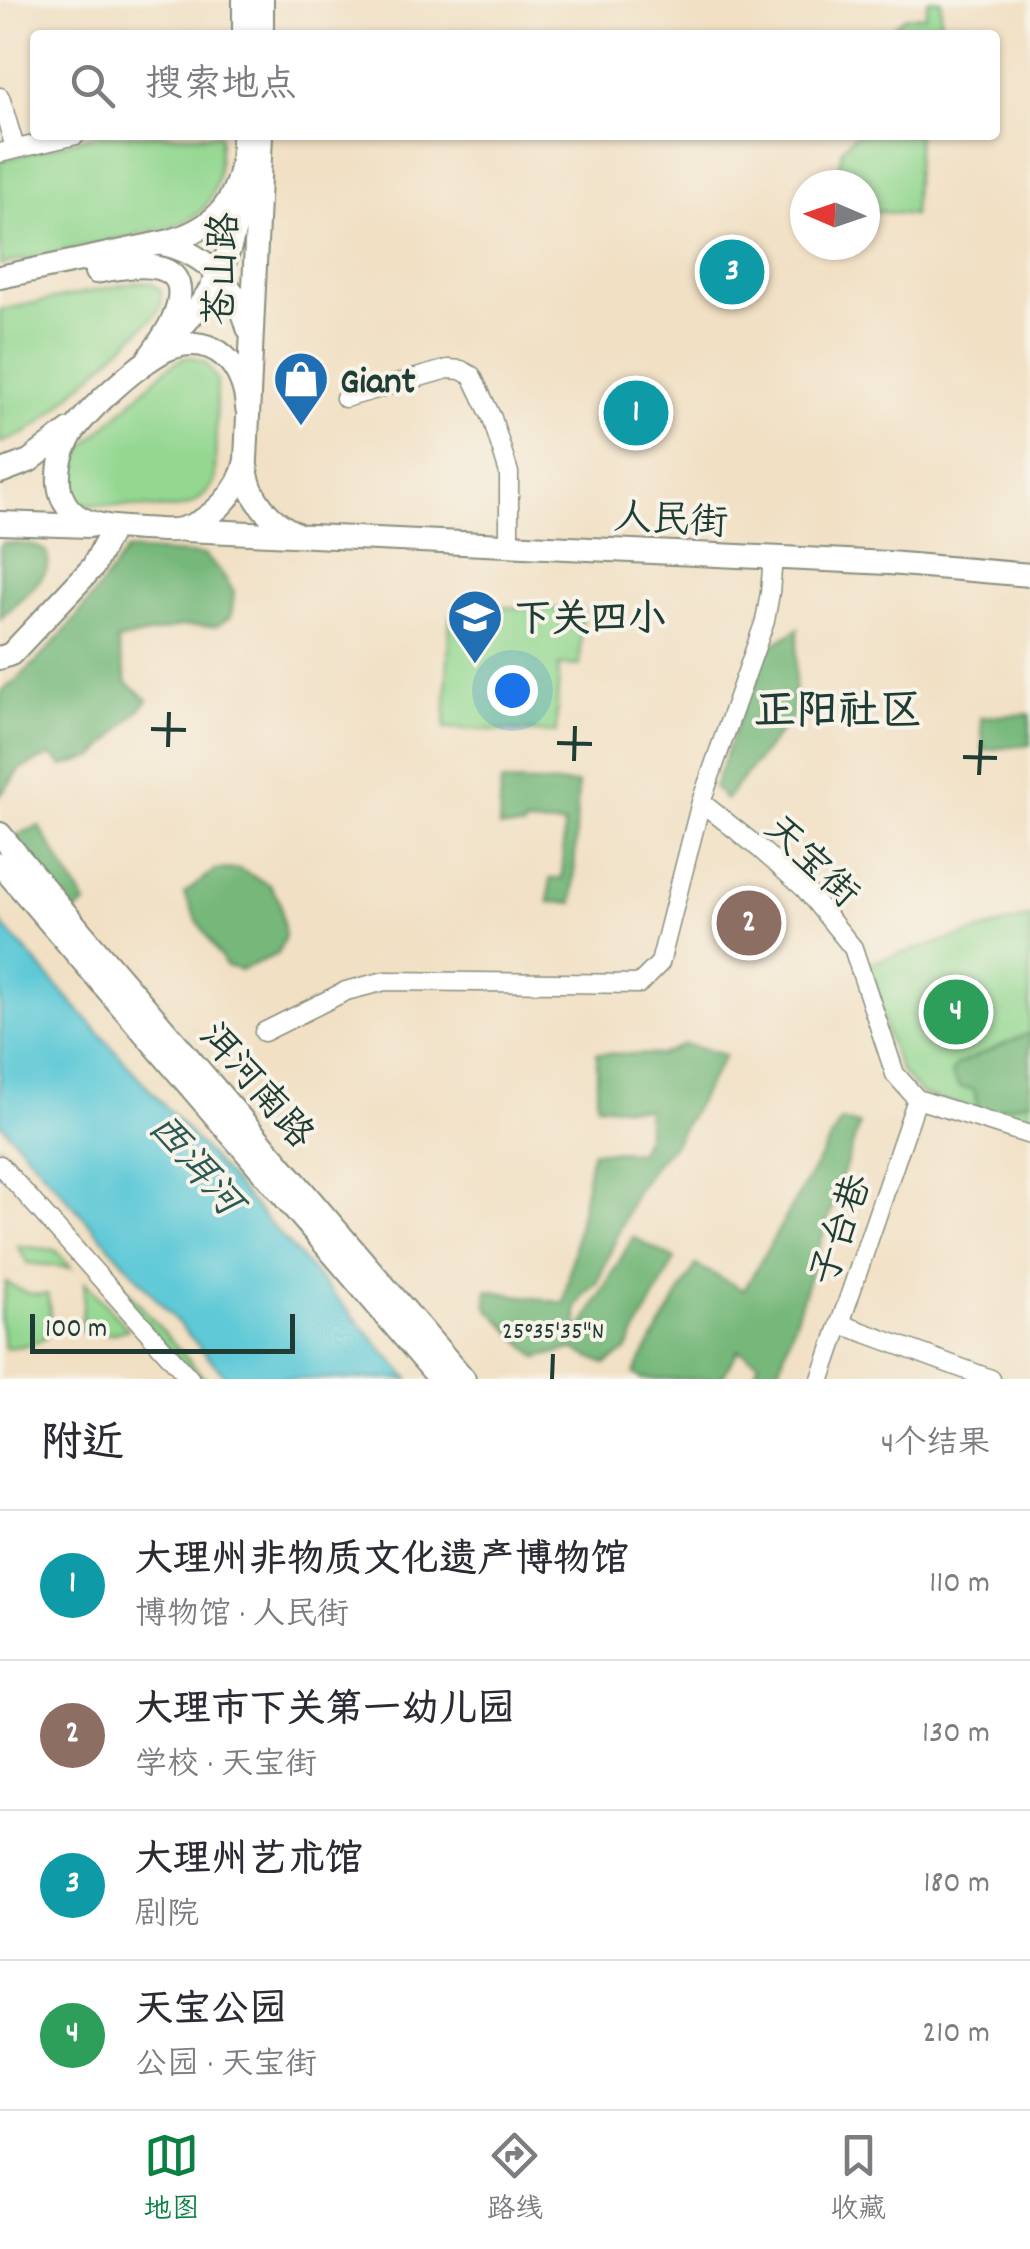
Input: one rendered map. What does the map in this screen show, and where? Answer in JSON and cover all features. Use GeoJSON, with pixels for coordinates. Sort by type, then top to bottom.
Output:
{"type":"FeatureCollection","features":[{"type":"Feature","properties":{"kind":"main road"},"geometry":{"type":"LineString","coordinates":[[244,0],[244,30]]}},
{"type":"Feature","properties":{"kind":"main road"},"geometry":{"type":"LineString","coordinates":[[262,0],[262,30]]}},
{"type":"Feature","properties":{"kind":"main road","name":"苍山路"},"geometry":{"type":"LineString","coordinates":[[242,140],[242,160]]}},
{"type":"Feature","properties":{"kind":"main road","name":"苍山路"},"geometry":{"type":"LineString","coordinates":[[248,408],[260,140]]}},
{"type":"Feature","properties":{"kind":"main road"},"geometry":{"type":"LineString","coordinates":[[0,277],[190,234],[230,201],[238,185],[242,160]]}},
{"type":"Feature","properties":{"kind":"main road"},"geometry":{"type":"LineString","coordinates":[[0,472],[29,461],[80,421],[192,316],[228,256],[242,160]]}},
{"type":"Feature","properties":{"kind":"main road"},"geometry":{"type":"LineString","coordinates":[[157,244],[193,255],[219,276],[240,305],[251,347]]}},
{"type":"Feature","properties":{"kind":"main road"},"geometry":{"type":"LineString","coordinates":[[0,293],[130,266],[166,269],[176,281],[178,301],[172,322],[148,359]]}},
{"type":"Feature","properties":{"kind":"main road"},"geometry":{"type":"LineString","coordinates":[[148,359],[183,345],[203,346],[227,358],[241,375],[246,390],[250,487],[262,508],[287,529],[308,537]]}},
{"type":"Feature","properties":{"kind":"main road"},"geometry":{"type":"LineString","coordinates":[[80,421],[63,452],[61,494],[77,517],[114,528]]}},
{"type":"Feature","properties":{"kind":"main road"},"geometry":{"type":"LineString","coordinates":[[0,523],[178,530],[202,519],[225,500],[240,480],[246,460]]}},
{"type":"Feature","properties":{"kind":"main road"},"geometry":{"type":"LineString","coordinates":[[0,646],[114,528]]}},
{"type":"Feature","properties":{"kind":"main road"},"geometry":{"type":"LineString","coordinates":[[0,658],[11,654],[93,566],[114,528]]}},
{"type":"Feature","properties":{"kind":"main road","name":"人民街"},"geometry":{"type":"LineString","coordinates":[[178,530],[889,563],[1030,575]]}},
{"type":"Feature","properties":{"kind":"main road","name":"洱河南路"},"geometry":{"type":"LineString","coordinates":[[0,834],[464,1379]]}},
{"type":"Feature","properties":{"kind":"main road","name":"洱河南路"},"geometry":{"type":"LineString","coordinates":[[0,864],[440,1379]]}},
{"type":"Feature","properties":{"kind":"street"},"geometry":{"type":"LineString","coordinates":[[0,97],[8,151],[55,140]]}},
{"type":"Feature","properties":{"kind":"street"},"geometry":{"type":"LineString","coordinates":[[346,398],[448,369],[472,376],[492,418],[509,474],[509,545]]}},
{"type":"Feature","properties":{"kind":"street"},"geometry":{"type":"LineString","coordinates":[[264,1032],[346,990],[385,981],[639,984],[660,964],[700,802],[765,620],[773,558]]}},
{"type":"Feature","properties":{"kind":"street","name":"天宝街"},"geometry":{"type":"LineString","coordinates":[[700,802],[805,889],[853,948],[895,1074],[917,1100]]}},
{"type":"Feature","properties":{"kind":"street"},"geometry":{"type":"LineString","coordinates":[[917,1100],[1030,1135]]}},
{"type":"Feature","properties":{"kind":"street","name":"子台巷"},"geometry":{"type":"LineString","coordinates":[[821,1379],[917,1100]]}},
{"type":"Feature","properties":{"kind":"street"},"geometry":{"type":"LineString","coordinates":[[0,1164],[190,1379]]}},
{"type":"Feature","properties":{"kind":"street"},"geometry":{"type":"LineString","coordinates":[[841,1324],[991,1379]]}},
{"type":"Feature","properties":{"kind":"green space"},"geometry":{"type":"Polygon","coordinates":[[[928,0],[941,0],[941,23],[936,30],[889,30],[905,17],[925,16],[928,0]]]}},
{"type":"Feature","properties":{"kind":"green space"},"geometry":{"type":"Polygon","coordinates":[[[77,140],[220,140],[215,188],[198,214],[176,226],[0,265],[0,161],[77,140]]]}},
{"type":"Feature","properties":{"kind":"green space"},"geometry":{"type":"Polygon","coordinates":[[[850,140],[918,140],[913,215],[880,212],[880,170],[838,170],[842,149],[850,140]]]}},
{"type":"Feature","properties":{"kind":"green space"},"geometry":{"type":"Polygon","coordinates":[[[137,282],[151,283],[161,290],[161,306],[154,317],[44,420],[24,434],[0,443],[0,310],[137,282]]]}},
{"type":"Feature","properties":{"kind":"green space"},"geometry":{"type":"Polygon","coordinates":[[[192,357],[206,363],[217,380],[215,481],[211,487],[193,503],[174,509],[80,504],[70,488],[68,475],[77,453],[166,369],[192,357]]]}},
{"type":"Feature","properties":{"kind":"green space"},"geometry":{"type":"Polygon","coordinates":[[[0,544],[33,545],[46,551],[48,563],[39,581],[0,619],[0,544]]]}},
{"type":"Feature","properties":{"kind":"green space"},"geometry":{"type":"Polygon","coordinates":[[[127,550],[204,555],[234,592],[231,616],[217,626],[182,626],[117,641],[127,683],[148,700],[95,757],[63,766],[51,755],[20,769],[0,796],[0,693],[53,644],[127,550]]]}},
{"type":"Feature","properties":{"kind":"green space"},"geometry":{"type":"Polygon","coordinates":[[[494,607],[582,610],[580,666],[559,665],[556,733],[445,728],[450,614],[493,613],[494,607]]]}},
{"type":"Feature","properties":{"kind":"green space"},"geometry":{"type":"Polygon","coordinates":[[[798,629],[793,716],[725,800],[714,787],[764,650],[798,629]]]}},
{"type":"Feature","properties":{"kind":"green space"},"geometry":{"type":"Polygon","coordinates":[[[1030,714],[1030,745],[983,750],[981,717],[1030,714]]]}},
{"type":"Feature","properties":{"kind":"green space"},"geometry":{"type":"Polygon","coordinates":[[[501,782],[578,784],[573,903],[549,902],[550,879],[562,879],[564,825],[499,827],[501,782]]]}},
{"type":"Feature","properties":{"kind":"green space"},"geometry":{"type":"Polygon","coordinates":[[[39,826],[86,904],[72,914],[15,836],[39,826]]]}},
{"type":"Feature","properties":{"kind":"green space"},"geometry":{"type":"Polygon","coordinates":[[[239,869],[270,885],[280,902],[285,936],[278,954],[241,970],[226,966],[184,894],[215,870],[239,869]]]}},
{"type":"Feature","properties":{"kind":"green space"},"geometry":{"type":"Polygon","coordinates":[[[1030,917],[1030,1126],[921,1094],[900,1070],[886,1032],[876,985],[864,964],[1030,917]]]}},
{"type":"Feature","properties":{"kind":"green space"},"geometry":{"type":"Polygon","coordinates":[[[1030,1033],[1030,1101],[999,1108],[1000,1117],[978,1109],[974,1090],[959,1087],[951,1074],[956,1065],[1030,1033]]]}},
{"type":"Feature","properties":{"kind":"green space"},"geometry":{"type":"Polygon","coordinates":[[[684,1044],[725,1055],[673,1145],[635,1193],[597,1284],[576,1307],[579,1333],[633,1237],[675,1259],[626,1351],[605,1364],[572,1349],[537,1358],[487,1307],[487,1290],[564,1303],[592,1151],[639,1152],[647,1133],[647,1109],[597,1105],[597,1053],[661,1055],[684,1044]]]}},
{"type":"Feature","properties":{"kind":"green space"},"geometry":{"type":"Polygon","coordinates":[[[841,1121],[859,1125],[776,1379],[753,1379],[759,1362],[738,1350],[721,1379],[641,1379],[634,1373],[696,1265],[744,1290],[841,1121]]]}},
{"type":"Feature","properties":{"kind":"green space"},"geometry":{"type":"Polygon","coordinates":[[[0,1146],[205,1379],[195,1379],[0,1158],[0,1146]]]}},
{"type":"Feature","properties":{"kind":"green space"},"geometry":{"type":"Polygon","coordinates":[[[18,1246],[55,1250],[71,1268],[27,1263],[18,1246]]]}},
{"type":"Feature","properties":{"kind":"green space"},"geometry":{"type":"Polygon","coordinates":[[[6,1282],[30,1294],[47,1294],[51,1321],[46,1336],[39,1341],[5,1348],[0,1319],[6,1282]]]}},
{"type":"Feature","properties":{"kind":"green space"},"geometry":{"type":"Polygon","coordinates":[[[85,1282],[128,1329],[105,1334],[81,1331],[85,1282]]]}},
{"type":"Feature","properties":{"kind":"water","name":"西洱河"},"geometry":{"type":"Polygon","coordinates":[[[0,922],[409,1379],[228,1379],[0,1123],[0,922]]]}},
{"type":"Feature","properties":{"kind":"place","name":"大理州艺术馆"},"geometry":{"type":"Point","coordinates":[732,272]}},
{"type":"Feature","properties":{"kind":"place","name":"大理州非物质文化遗产博物馆"},"geometry":{"type":"Point","coordinates":[636,413]}},
{"type":"Feature","properties":{"kind":"place","name":"Giant"},"geometry":{"type":"Point","coordinates":[301,428]}},
{"type":"Feature","properties":{"kind":"place","name":"下关四小"},"geometry":{"type":"Point","coordinates":[475,666]}},
{"type":"Feature","properties":{"kind":"place","name":"大理市下关第一幼儿园"},"geometry":{"type":"Point","coordinates":[749,923]}},
{"type":"Feature","properties":{"kind":"place","name":"天宝公园"},"geometry":{"type":"Point","coordinates":[956,1012]}},
{"type":"Feature","properties":{"kind":"district","name":"正阳社区"},"geometry":{"type":"Point","coordinates":[838,708]}}]}
